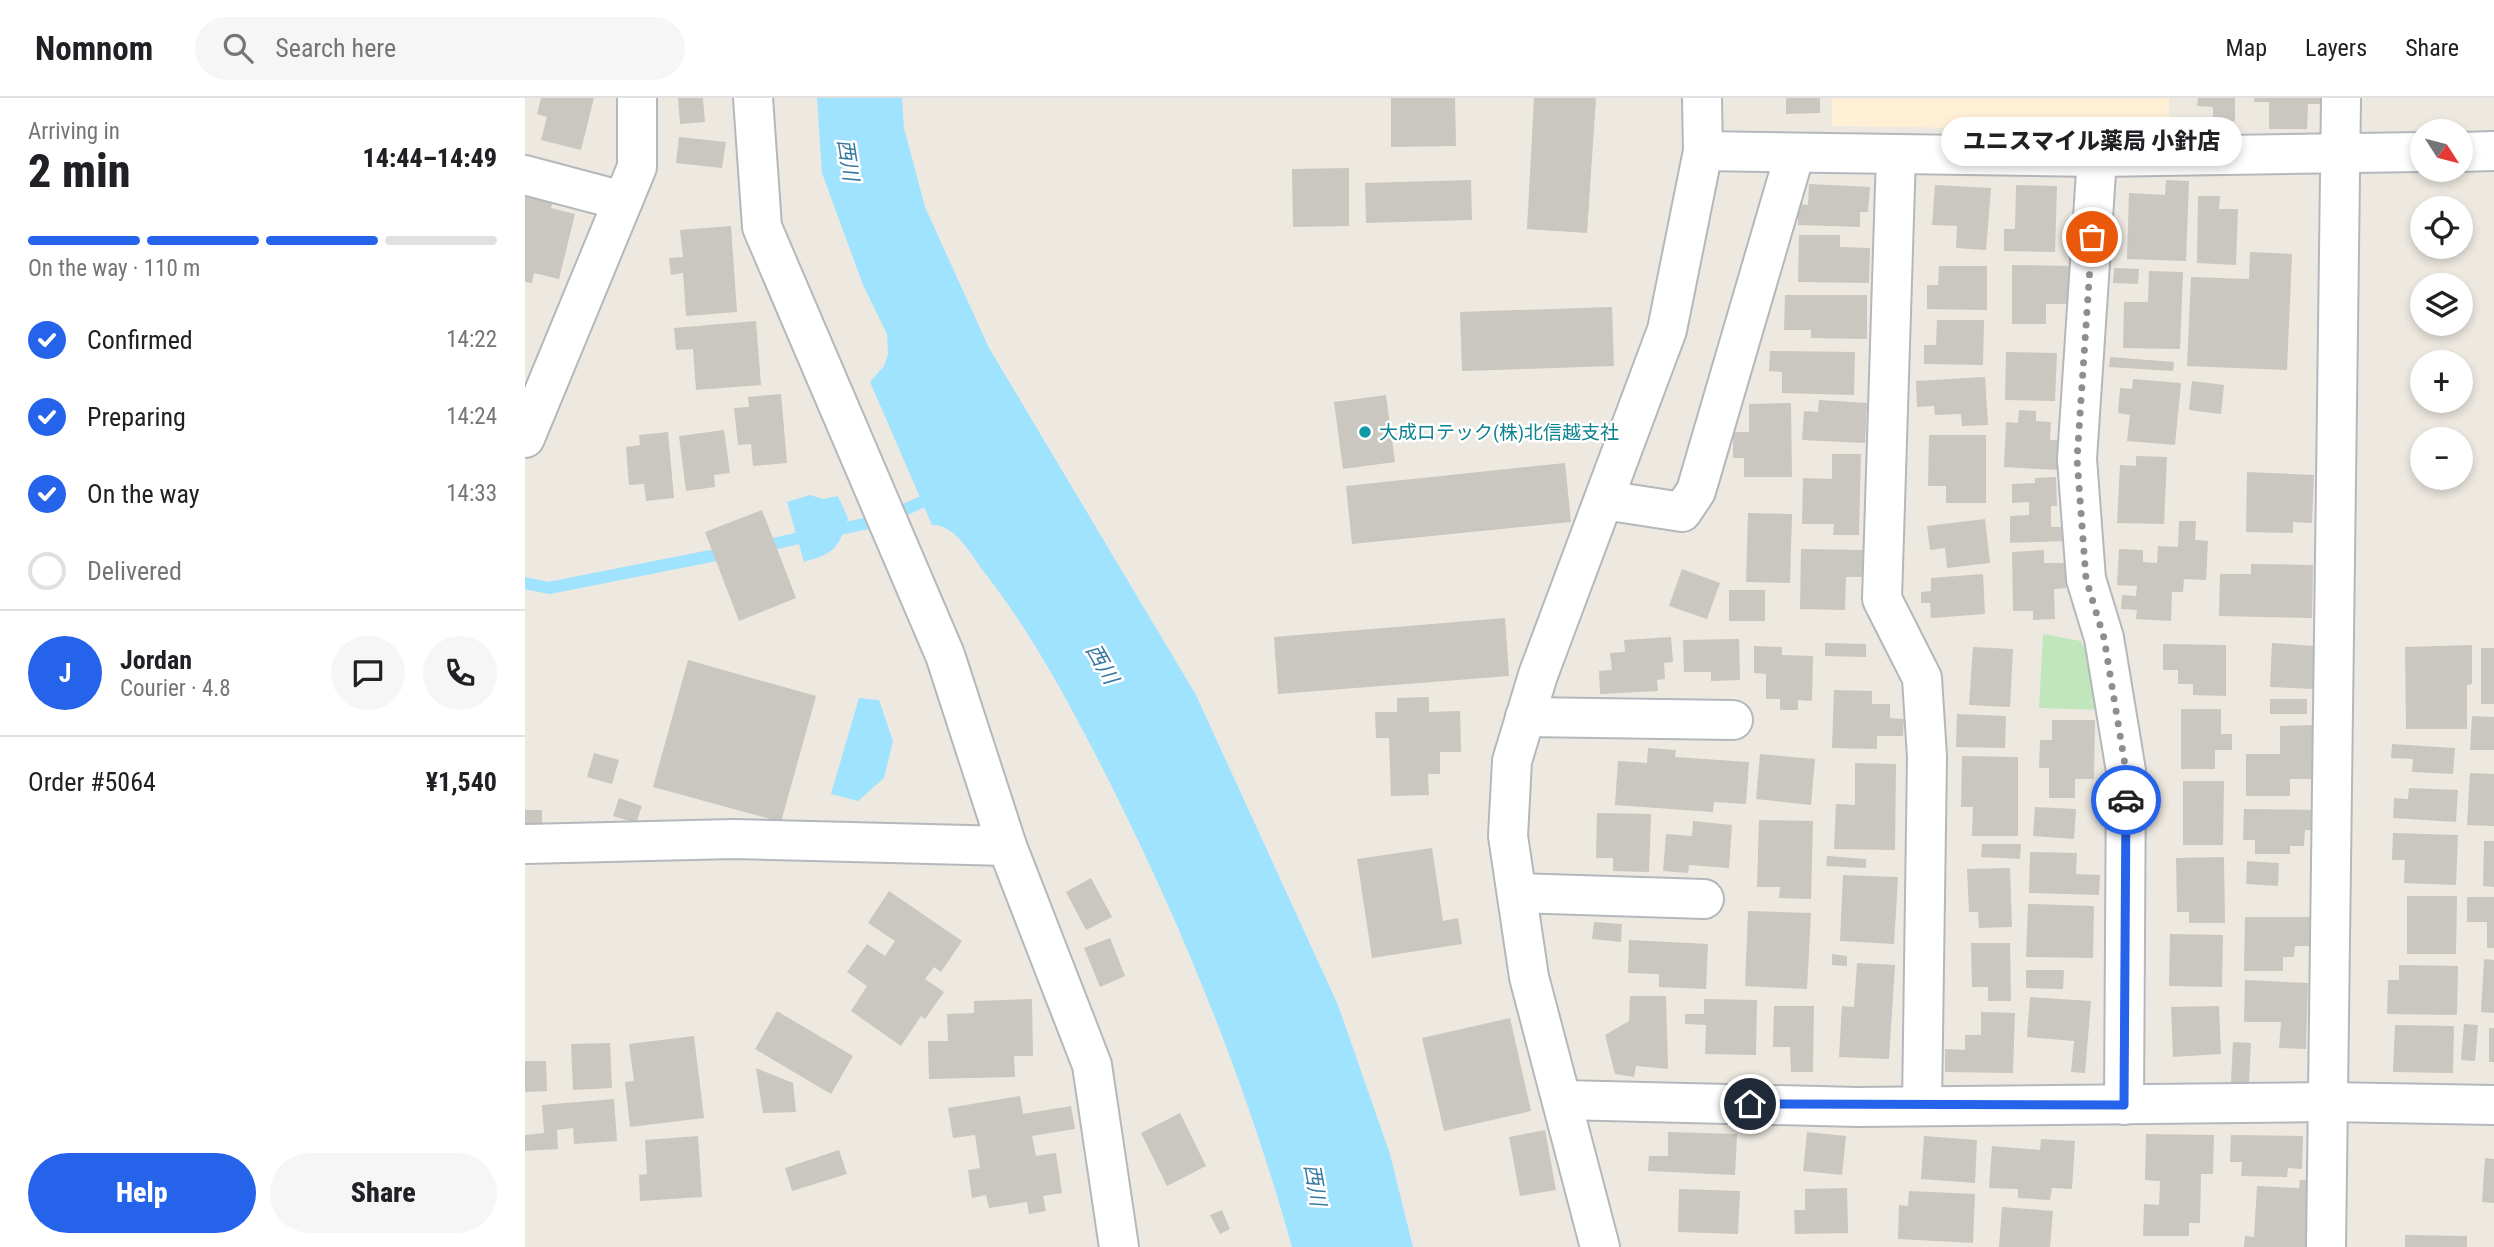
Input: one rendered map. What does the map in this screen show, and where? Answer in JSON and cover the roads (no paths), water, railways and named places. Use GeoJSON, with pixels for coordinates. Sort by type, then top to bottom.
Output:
{"type":"FeatureCollection","features":[{"type":"Feature","properties":{"kind":"street"},"geometry":{"type":"LineString","coordinates":[[525,438],[636,167],[637,98]]}},
{"type":"Feature","properties":{"kind":"street"},"geometry":{"type":"LineString","coordinates":[[753,98],[762,227],[945,655],[1007,846],[1092,1065],[1119,1247]]}},
{"type":"Feature","properties":{"kind":"street"},"geometry":{"type":"LineString","coordinates":[[1600,1247],[1529,977],[1508,836],[1512,761],[1525,717],[1667,330],[1703,151],[1702,98]]}},
{"type":"Feature","properties":{"kind":"street"},"geometry":{"type":"LineString","coordinates":[[2326,1247],[2341,98]]}},
{"type":"Feature","properties":{"kind":"street"},"geometry":{"type":"LineString","coordinates":[[1703,151],[2097,157],[2410,152]]}},
{"type":"Feature","properties":{"kind":"street"},"geometry":{"type":"LineString","coordinates":[[2473,152],[2494,151]]}},
{"type":"Feature","properties":{"kind":"street"},"geometry":{"type":"LineString","coordinates":[[1604,500],[1682,512],[1696,491],[1795,153]]}},
{"type":"Feature","properties":{"kind":"street"},"geometry":{"type":"LineString","coordinates":[[1896,154],[1882,599],[1922,678],[1927,758],[1922,1106]]}},
{"type":"Feature","properties":{"kind":"street"},"geometry":{"type":"LineString","coordinates":[[2097,157],[2077,459],[2086,579],[2104,638],[2126,771],[2124,1105]]}},
{"type":"Feature","properties":{"kind":"street"},"geometry":{"type":"LineString","coordinates":[[525,175],[623,201]]}},
{"type":"Feature","properties":{"kind":"street"},"geometry":{"type":"LineString","coordinates":[[1525,717],[1733,720]]}},
{"type":"Feature","properties":{"kind":"street"},"geometry":{"type":"LineString","coordinates":[[525,844],[734,839],[1007,846]]}},
{"type":"Feature","properties":{"kind":"street"},"geometry":{"type":"LineString","coordinates":[[1517,893],[1704,899]]}},
{"type":"Feature","properties":{"kind":"street"},"geometry":{"type":"LineString","coordinates":[[1562,1100],[1922,1106],[2328,1102],[2494,1105]]}},
{"type":"Feature","properties":{"kind":"water","name":"西川"},"geometry":{"type":"Polygon","coordinates":[[[817,98],[902,98],[904,128],[925,207],[989,348],[1196,695],[1338,1005],[1390,1154],[1413,1247],[1292,1247],[1255,1128],[1212,1010],[1138,839],[1067,702],[1020,623],[963,543],[949,530],[932,525],[870,382],[884,366],[888,354],[887,334],[863,285],[822,173],[817,98]]]}},
{"type":"Feature","properties":{"kind":"water"},"geometry":{"type":"Polygon","coordinates":[[[810,495],[823,499],[838,496],[848,518],[834,548],[823,556],[804,562],[787,502],[810,495]]]}},
{"type":"Feature","properties":{"kind":"water"},"geometry":{"type":"Polygon","coordinates":[[[859,698],[879,700],[893,741],[884,778],[858,801],[831,794],[859,698]]]}},
{"type":"Feature","properties":{"kind":"waterway"},"geometry":{"type":"LineString","coordinates":[[831,531],[882,520],[935,496]]}},
{"type":"Feature","properties":{"kind":"waterway"},"geometry":{"type":"LineString","coordinates":[[759,547],[813,535]]}},
{"type":"Feature","properties":{"kind":"waterway"},"geometry":{"type":"LineString","coordinates":[[525,583],[549,588],[731,552]]}},
{"type":"Feature","properties":{"kind":"place","name":"ユニスマイル薬局 小針店"},"geometry":{"type":"Point","coordinates":[2092,237]}},
{"type":"Feature","properties":{"kind":"place","name":"大成ロテック(株)北信越支社"},"geometry":{"type":"Point","coordinates":[1365,432]}}]}
